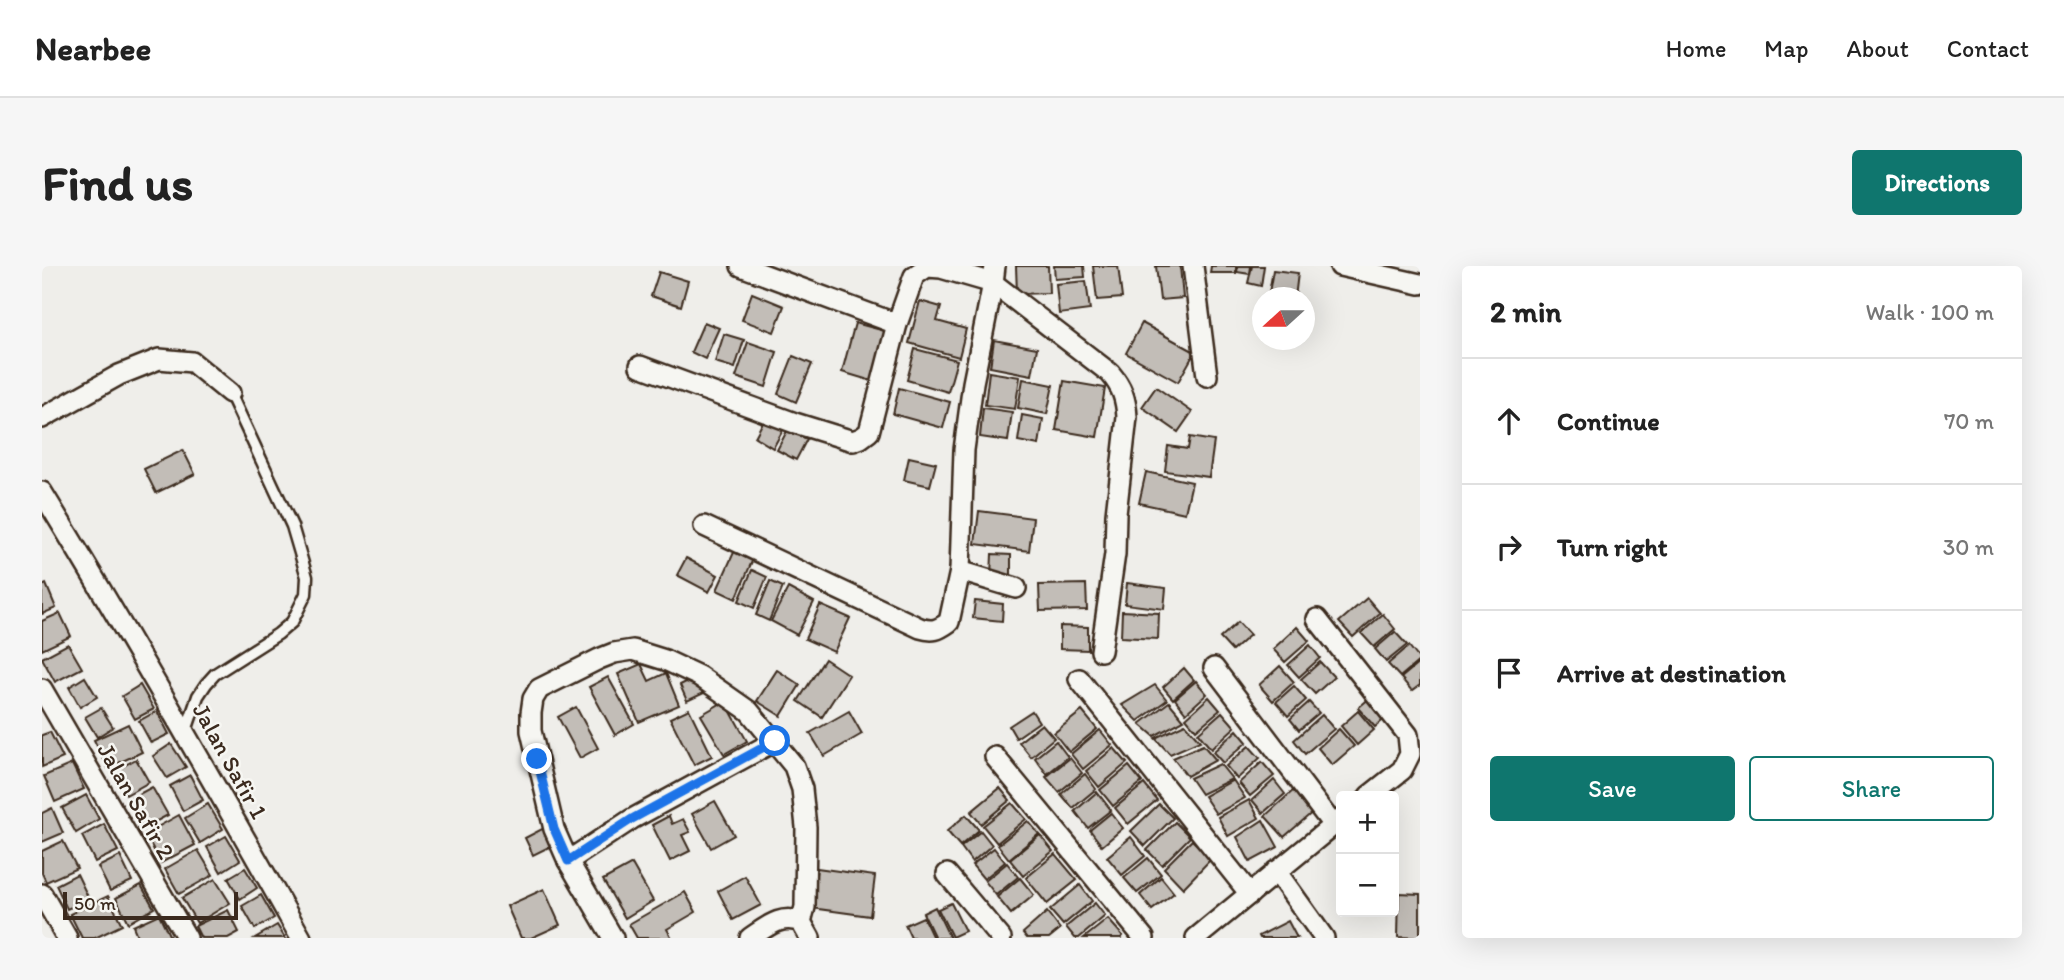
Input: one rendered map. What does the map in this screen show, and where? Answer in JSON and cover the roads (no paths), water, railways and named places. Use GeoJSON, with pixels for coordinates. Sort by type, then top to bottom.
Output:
{"type":"FeatureCollection","features":[{"type":"Feature","properties":{"kind":"street"},"geometry":{"type":"LineString","coordinates":[[741,266],[897,324]]}},
{"type":"Feature","properties":{"kind":"street"},"geometry":{"type":"LineString","coordinates":[[1193,266],[1207,376]]}},
{"type":"Feature","properties":{"kind":"street"},"geometry":{"type":"LineString","coordinates":[[1340,266],[1420,284]]}},
{"type":"Feature","properties":{"kind":"street"},"geometry":{"type":"LineString","coordinates":[[640,366],[795,423],[853,441],[869,432],[897,324],[914,276],[927,267],[994,274],[1110,373],[1121,386],[1126,401],[1127,417],[1116,514],[1115,554],[1101,651]]}},
{"type":"Feature","properties":{"kind":"street"},"geometry":{"type":"LineString","coordinates":[[704,526],[920,628],[932,631],[949,622],[960,571],[964,450],[973,383],[994,274]]}},
{"type":"Feature","properties":{"kind":"street"},"geometry":{"type":"LineString","coordinates":[[42,418],[119,375],[159,359],[192,362],[230,393]]}},
{"type":"Feature","properties":{"kind":"street","name":"Jalan Safir 1"},"geometry":{"type":"LineString","coordinates":[[42,492],[185,732],[300,938]]}},
{"type":"Feature","properties":{"kind":"street"},"geometry":{"type":"LineString","coordinates":[[960,571],[1016,588]]}},
{"type":"Feature","properties":{"kind":"street"},"geometry":{"type":"LineString","coordinates":[[1317,619],[1408,735],[1410,754],[1402,770],[1375,791]]}},
{"type":"Feature","properties":{"kind":"street"},"geometry":{"type":"LineString","coordinates":[[613,938],[568,861],[554,829],[531,731],[533,699],[539,689],[599,659],[633,650],[665,660],[699,676],[748,711],[794,766],[802,789],[806,827],[806,930]]}},
{"type":"Feature","properties":{"kind":"street"},"geometry":{"type":"LineString","coordinates":[[1214,668],[1336,821]]}},
{"type":"Feature","properties":{"kind":"street"},"geometry":{"type":"LineString","coordinates":[[1079,679],[1250,894]]}},
{"type":"Feature","properties":{"kind":"street","name":"Jalan Safir 2"},"geometry":{"type":"LineString","coordinates":[[42,689],[187,938]]}},
{"type":"Feature","properties":{"kind":"street"},"geometry":{"type":"LineString","coordinates":[[568,861],[632,819],[775,741]]}},
{"type":"Feature","properties":{"kind":"street"},"geometry":{"type":"LineString","coordinates":[[995,757],[1144,938]]}},
{"type":"Feature","properties":{"kind":"street"},"geometry":{"type":"LineString","coordinates":[[1196,938],[1336,823]]}},
{"type":"Feature","properties":{"kind":"street"},"geometry":{"type":"LineString","coordinates":[[1276,872],[1324,938]]}},
{"type":"Feature","properties":{"kind":"street"},"geometry":{"type":"LineString","coordinates":[[947,874],[1001,938]]}},
{"type":"Feature","properties":{"kind":"street"},"geometry":{"type":"LineString","coordinates":[[42,894],[67,938]]}},
{"type":"Feature","properties":{"kind":"street"},"geometry":{"type":"LineString","coordinates":[[750,938],[779,919],[792,918],[806,930]]}},
{"type":"Feature","properties":{"kind":"lane"},"geometry":{"type":"LineString","coordinates":[[185,732],[198,696],[206,684],[215,674],[278,635],[292,622],[306,594],[307,577],[292,526],[230,393]]}}]}
